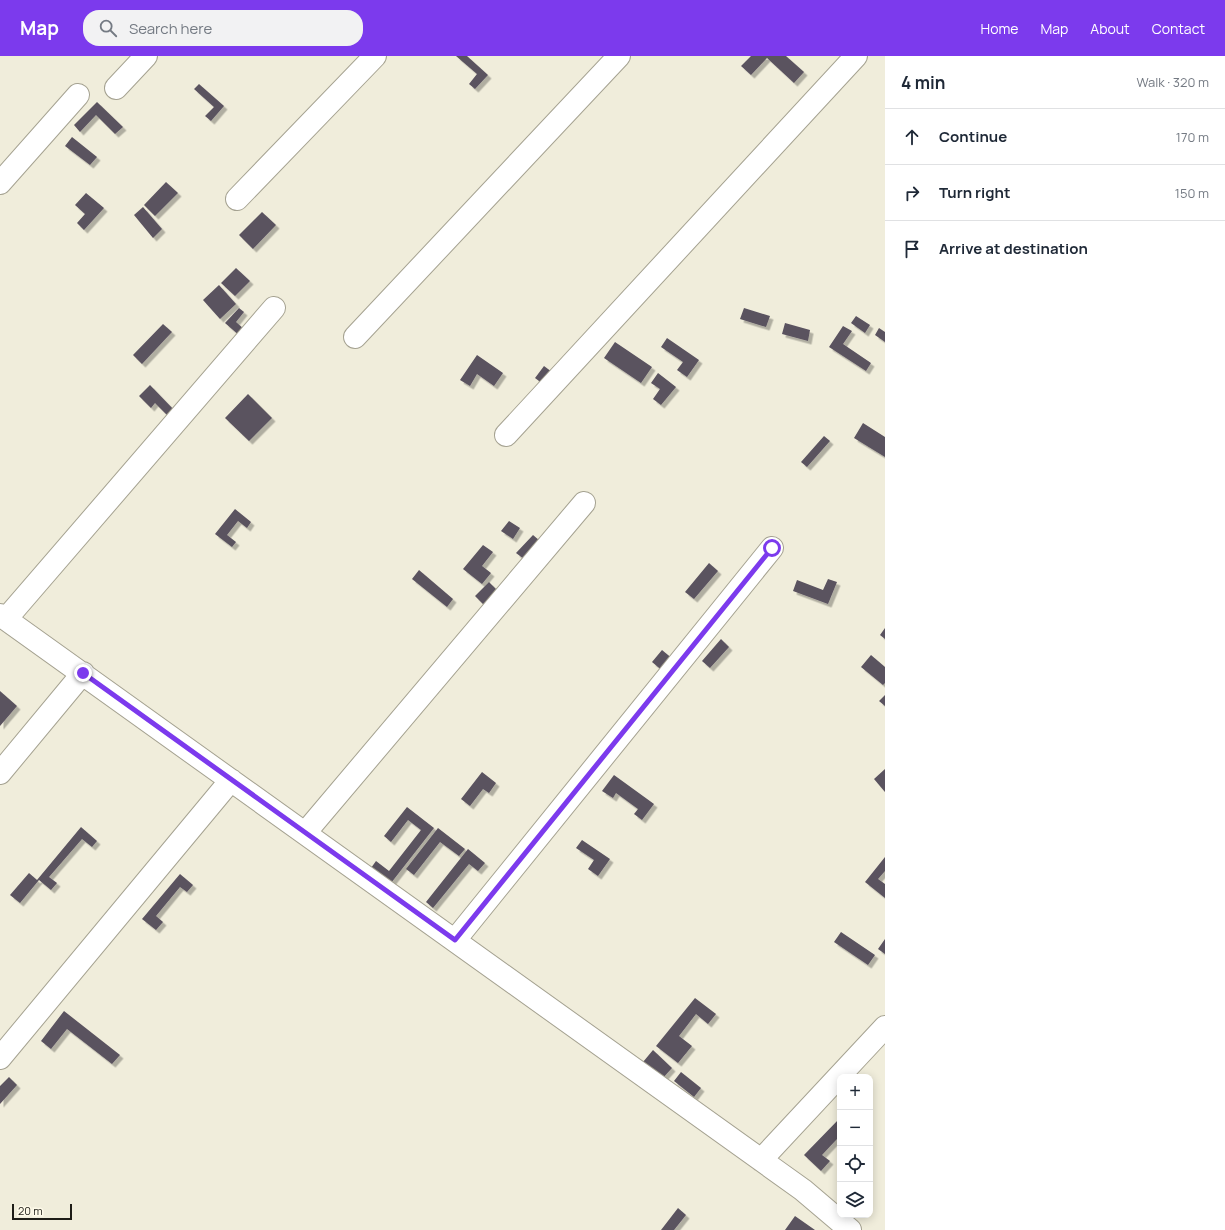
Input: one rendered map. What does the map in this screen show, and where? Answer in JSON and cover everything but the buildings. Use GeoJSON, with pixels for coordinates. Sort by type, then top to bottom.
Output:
{"type":"FeatureCollection","features":[{"type":"Feature","properties":{"kind":"street"},"geometry":{"type":"LineString","coordinates":[[116,88],[146,56]]}},
{"type":"Feature","properties":{"kind":"street"},"geometry":{"type":"LineString","coordinates":[[237,199],[375,56]]}},
{"type":"Feature","properties":{"kind":"street"},"geometry":{"type":"LineString","coordinates":[[355,337],[619,56]]}},
{"type":"Feature","properties":{"kind":"street"},"geometry":{"type":"LineString","coordinates":[[506,435],[856,56]]}},
{"type":"Feature","properties":{"kind":"street"},"geometry":{"type":"LineString","coordinates":[[0,183],[78,95]]}},
{"type":"Feature","properties":{"kind":"street"},"geometry":{"type":"LineString","coordinates":[[274,308],[3,617],[762,1160],[802,1190],[850,1230]]}},
{"type":"Feature","properties":{"kind":"street"},"geometry":{"type":"LineString","coordinates":[[306,833],[584,503]]}},
{"type":"Feature","properties":{"kind":"street"},"geometry":{"type":"LineString","coordinates":[[455,940],[772,548]]}},
{"type":"Feature","properties":{"kind":"street"},"geometry":{"type":"LineString","coordinates":[[0,773],[83,673]]}},
{"type":"Feature","properties":{"kind":"street"},"geometry":{"type":"LineString","coordinates":[[0,1058],[231,780]]}},
{"type":"Feature","properties":{"kind":"street"},"geometry":{"type":"LineString","coordinates":[[762,1160],[885,1027]]}},
{"type":"Feature","properties":{"kind":"route"},"geometry":{"type":"LineString","coordinates":[[83,673],[455,940],[772,548]]}}]}
